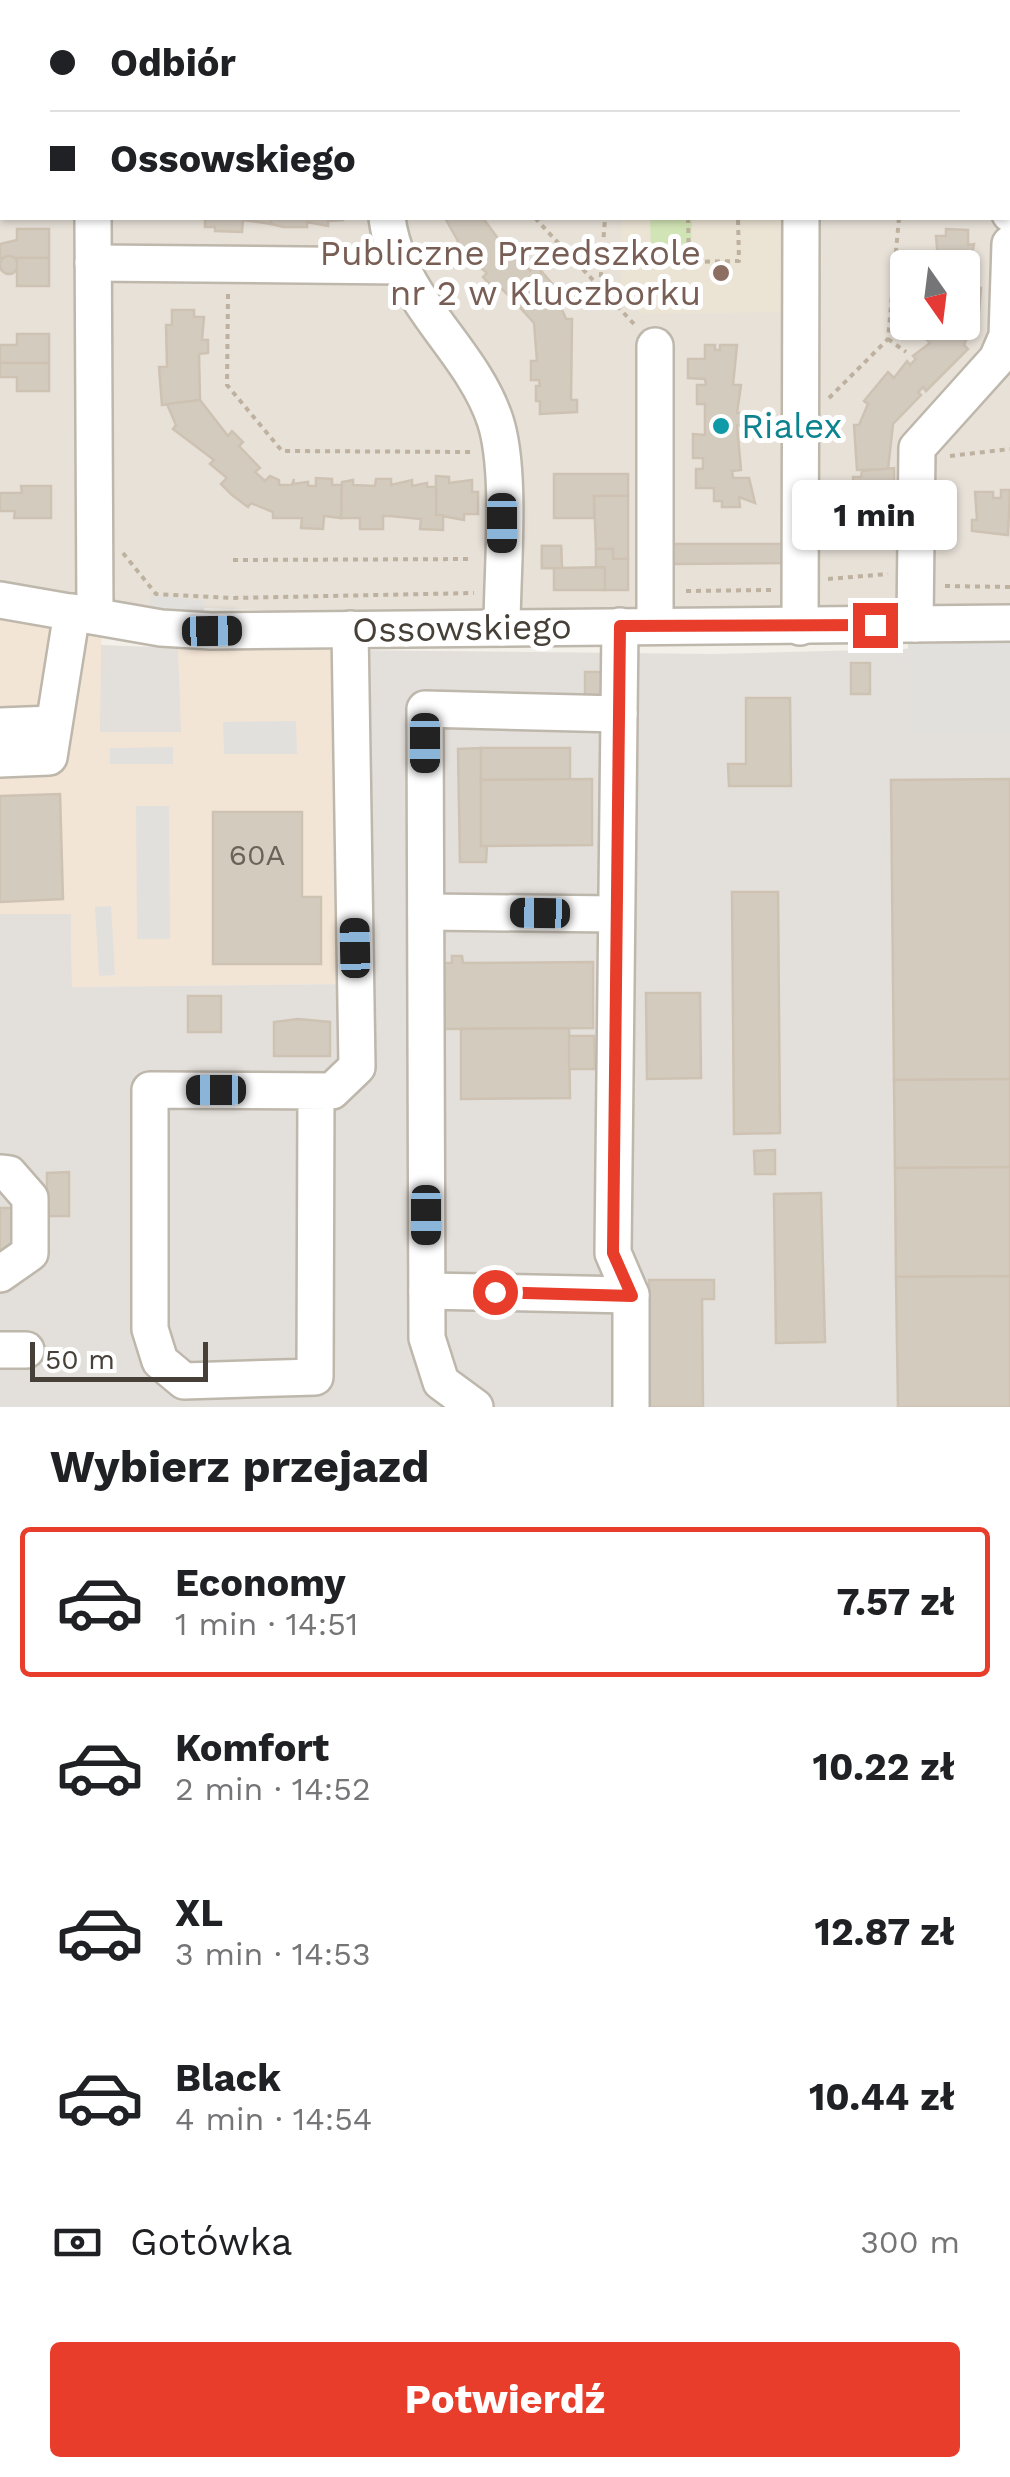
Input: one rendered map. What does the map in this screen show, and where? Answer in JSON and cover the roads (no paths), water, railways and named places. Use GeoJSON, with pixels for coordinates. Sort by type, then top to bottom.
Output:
{"type":"FeatureCollection","features":[{"type":"Feature","properties":{"kind":"street"},"geometry":{"type":"LineString","coordinates":[[0,759],[49,758],[53,724],[84,614],[92,220]]}},
{"type":"Feature","properties":{"kind":"street"},"geometry":{"type":"LineString","coordinates":[[387,220],[390,244],[400,266],[494,418],[501,452],[502,628]]}},
{"type":"Feature","properties":{"kind":"street"},"geometry":{"type":"LineString","coordinates":[[800,626],[801,220]]}},
{"type":"Feature","properties":{"kind":"street"},"geometry":{"type":"LineString","coordinates":[[914,624],[917,448],[997,358],[1007,336],[1010,244]]}},
{"type":"Feature","properties":{"kind":"street"},"geometry":{"type":"LineString","coordinates":[[93,263],[400,266]]}},
{"type":"Feature","properties":{"kind":"street"},"geometry":{"type":"LineString","coordinates":[[631,1407],[632,1296],[613,1253],[619,714],[637,625],[655,346]]}},
{"type":"Feature","properties":{"kind":"street","name":"Ossowskiego"},"geometry":{"type":"LineString","coordinates":[[0,600],[212,631],[1010,622]]}},
{"type":"Feature","properties":{"kind":"street"},"geometry":{"type":"LineString","coordinates":[[316,1091],[315,1377],[184,1380],[160,1361],[150,1329],[150,1090],[332,1091],[356,1067],[350,629]]}},
{"type":"Feature","properties":{"kind":"street"},"geometry":{"type":"LineString","coordinates":[[475,1407],[441,1382],[427,1338],[425,709],[619,714]]}},
{"type":"Feature","properties":{"kind":"street"},"geometry":{"type":"LineString","coordinates":[[0,726],[53,724]]}},
{"type":"Feature","properties":{"kind":"street"},"geometry":{"type":"LineString","coordinates":[[426,912],[616,914]]}},
{"type":"Feature","properties":{"kind":"street"},"geometry":{"type":"LineString","coordinates":[[0,1173],[8,1174],[30,1198],[30,1253],[0,1274]]}},
{"type":"Feature","properties":{"kind":"street"},"geometry":{"type":"LineString","coordinates":[[427,1291],[632,1296]]}},
{"type":"Feature","properties":{"kind":"place","name":"Publiczne Przedszkole nr 2 w Kluczborku"},"geometry":{"type":"Point","coordinates":[721,273]}},
{"type":"Feature","properties":{"kind":"place","name":"Rialex"},"geometry":{"type":"Point","coordinates":[721,426]}}]}
